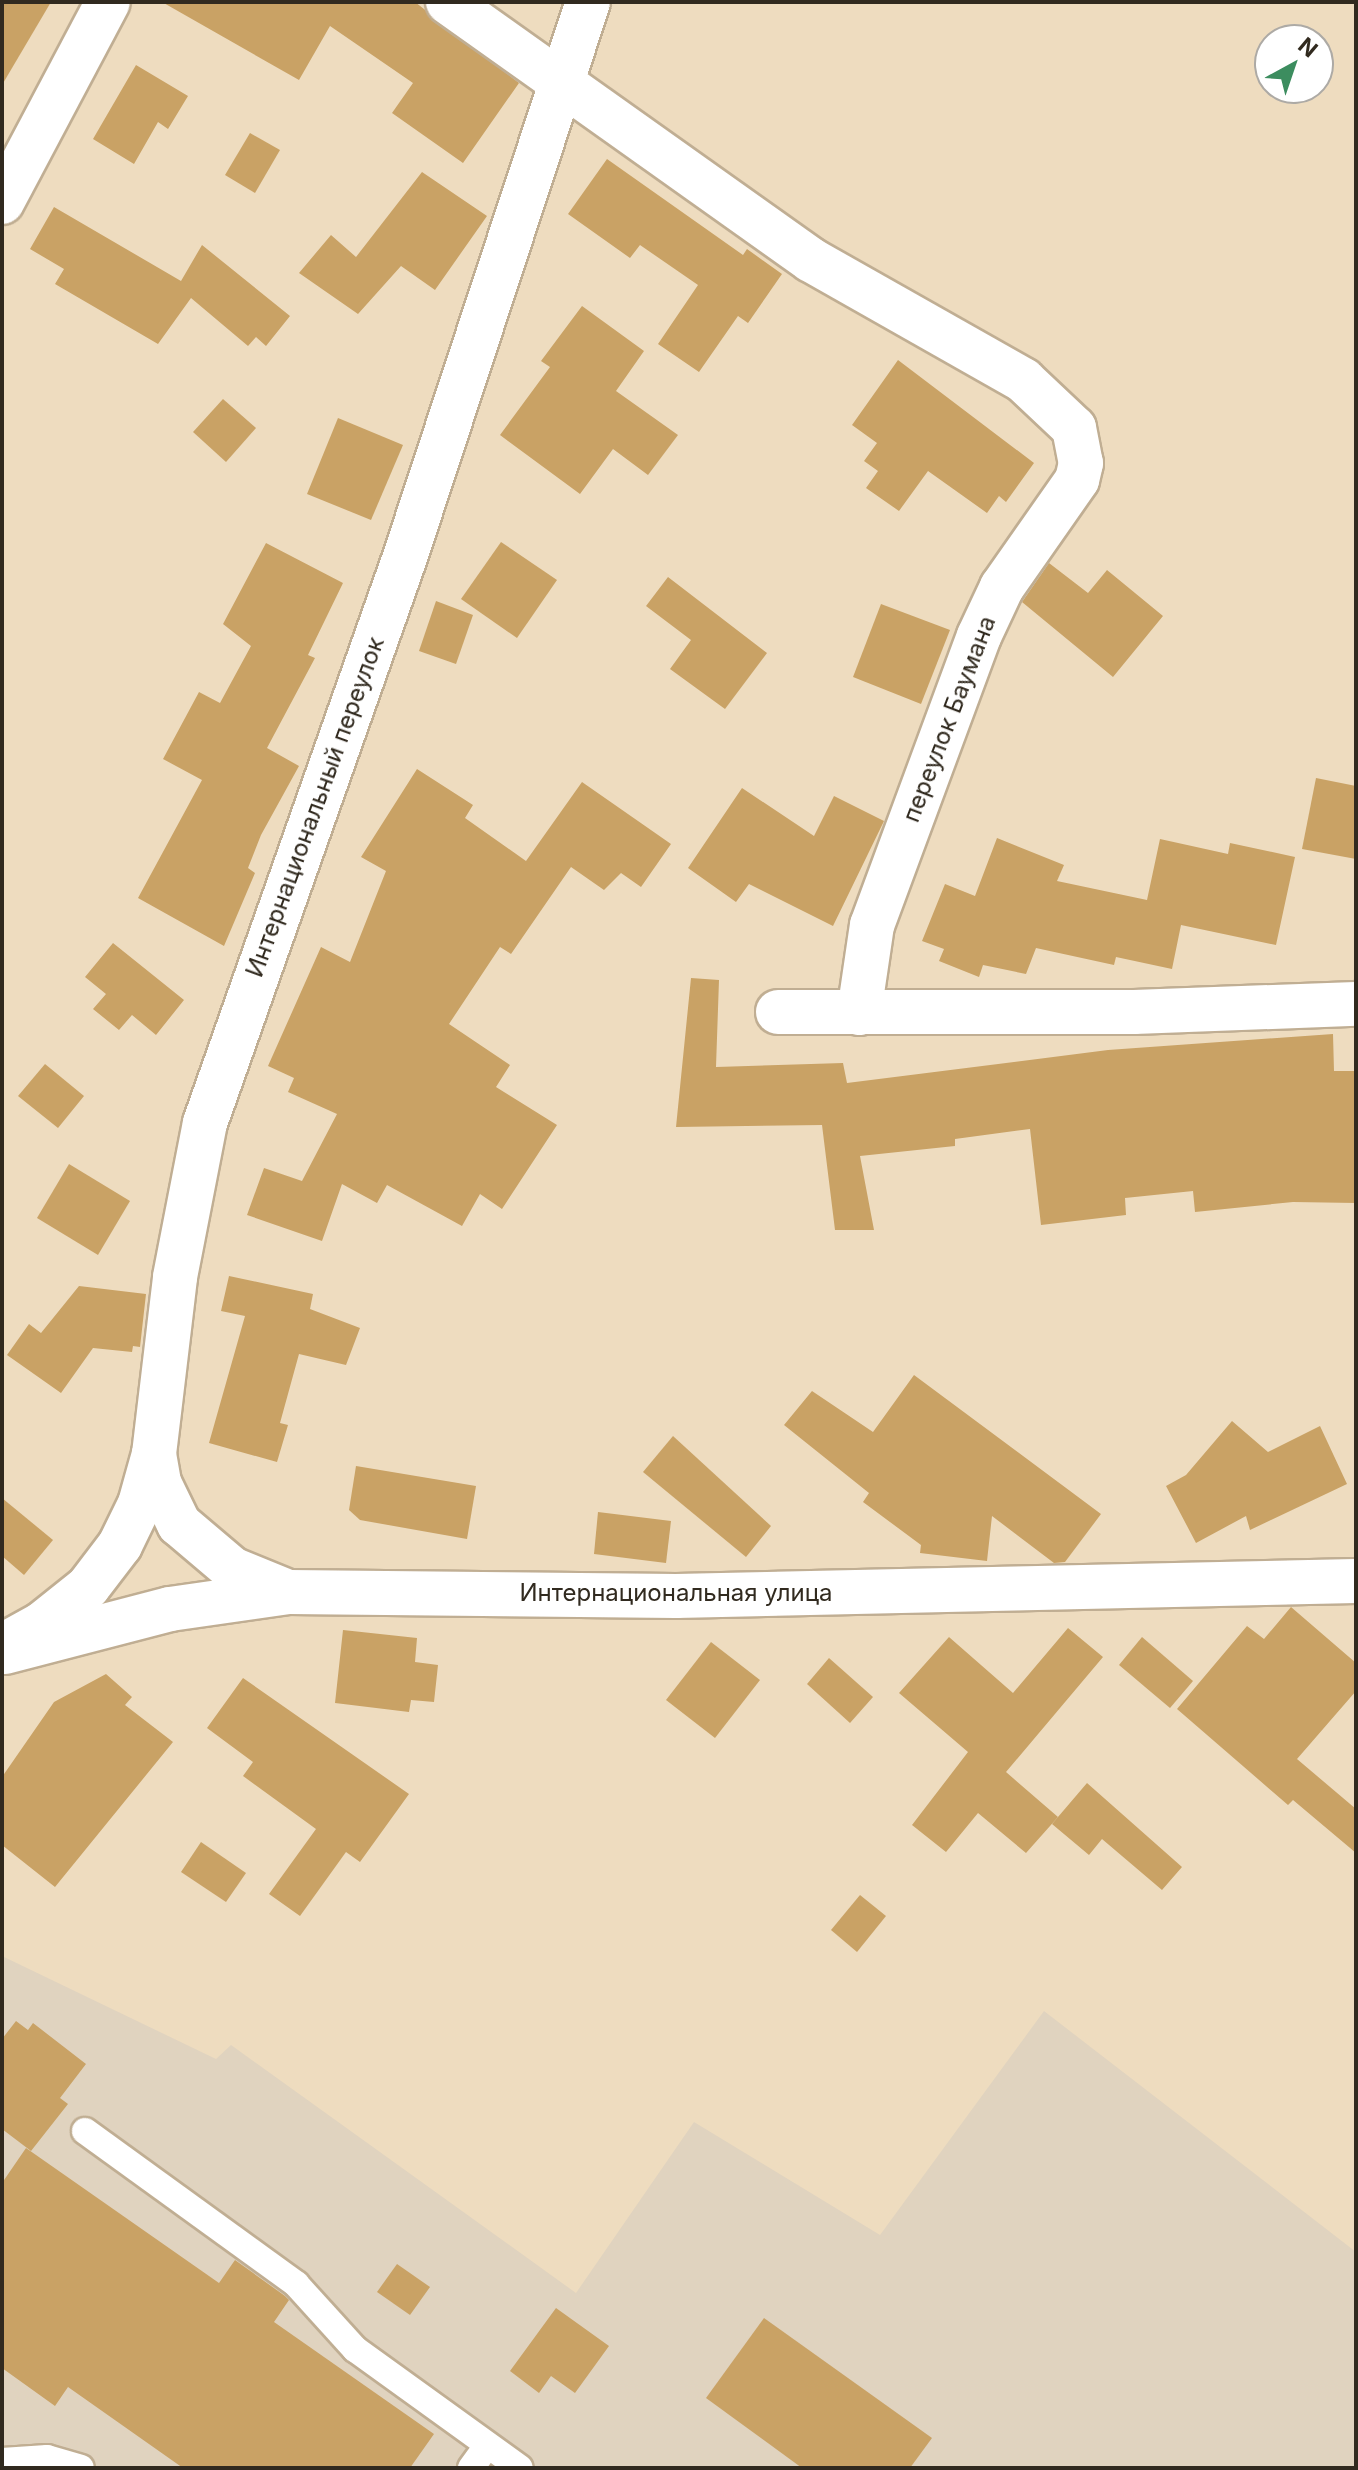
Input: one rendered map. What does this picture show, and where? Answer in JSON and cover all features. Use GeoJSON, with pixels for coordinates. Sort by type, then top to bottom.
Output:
{"type":"FeatureCollection","features":[{"type":"Feature","properties":{"kind":"street"},"geometry":{"type":"LineString","coordinates":[[2,202],[108,2]]}},
{"type":"Feature","properties":{"kind":"street"},"geometry":{"type":"LineString","coordinates":[[448,2],[561,80]]}},
{"type":"Feature","properties":{"kind":"street","name":"Интернациональный переулок"},"geometry":{"type":"LineString","coordinates":[[2,1646],[74,1600],[120,1545],[154,1454],[175,1277],[205,1123],[439,458],[588,2]]}},
{"type":"Feature","properties":{"kind":"street","name":"переулок Баумана"},"geometry":{"type":"LineString","coordinates":[[561,80],[869,298],[1048,397],[1074,428],[1079,446],[1069,497],[1002,587],[979,636],[872,925],[859,1013]]}},
{"type":"Feature","properties":{"kind":"street"},"geometry":{"type":"LineString","coordinates":[[778,1012],[1356,1004]]}},
{"type":"Feature","properties":{"kind":"street"},"geometry":{"type":"LineString","coordinates":[[154,1454],[167,1503],[194,1540],[232,1569],[289,1592]]}},
{"type":"Feature","properties":{"kind":"street","name":"Интернациональная улица"},"geometry":{"type":"LineString","coordinates":[[2,1653],[170,1609],[289,1592],[676,1596],[1356,1581]]}},
{"type":"Feature","properties":{"kind":"lane"},"geometry":{"type":"LineString","coordinates":[[85,2131],[296,2284],[355,2349],[520,2468]]}},
{"type":"Feature","properties":{"kind":"lane"},"geometry":{"type":"LineString","coordinates":[[471,2468],[487,2446]]}},
{"type":"Feature","properties":{"kind":"lane"},"geometry":{"type":"LineString","coordinates":[[2,2461],[47,2458],[81,2468]]}},
{"type":"Feature","properties":{"kind":"shaded area"},"geometry":{"type":"Polygon","coordinates":[[[2,1956],[216,2059],[231,2045],[576,2293],[694,2122],[880,2235],[1044,2011],[1356,2252],[1356,2468],[2,2468],[2,1956]]]}},
{"type":"Feature","properties":{"kind":"building"},"geometry":{"type":"Polygon","coordinates":[[[2,2],[51,2],[2,85],[2,2]]]}},
{"type":"Feature","properties":{"kind":"building"},"geometry":{"type":"Polygon","coordinates":[[[162,2],[415,2],[519,83],[463,163],[392,113],[413,83],[330,26],[299,80],[162,2]]]}},
{"type":"Feature","properties":{"kind":"building"},"geometry":{"type":"Polygon","coordinates":[[[136,65],[188,96],[168,129],[158,122],[134,164],[93,139],[136,65]]]}},
{"type":"Feature","properties":{"kind":"building"},"geometry":{"type":"Polygon","coordinates":[[[250,133],[280,150],[255,193],[225,175],[250,133]]]}},
{"type":"Feature","properties":{"kind":"building"},"geometry":{"type":"Polygon","coordinates":[[[607,159],[743,255],[747,249],[782,274],[748,323],[738,316],[699,372],[658,344],[698,285],[640,245],[630,258],[568,214],[607,159]]]}},
{"type":"Feature","properties":{"kind":"building"},"geometry":{"type":"Polygon","coordinates":[[[422,172],[487,216],[435,290],[401,266],[358,314],[299,273],[331,235],[356,257],[422,172]]]}},
{"type":"Feature","properties":{"kind":"building"},"geometry":{"type":"Polygon","coordinates":[[[54,207],[181,281],[202,245],[290,316],[266,346],[256,337],[248,346],[191,298],[158,344],[55,284],[64,269],[30,249],[54,207]]]}},
{"type":"Feature","properties":{"kind":"building"},"geometry":{"type":"Polygon","coordinates":[[[582,306],[644,351],[616,391],[678,435],[648,475],[613,449],[580,494],[500,435],[550,367],[541,361],[582,306]]]}},
{"type":"Feature","properties":{"kind":"building"},"geometry":{"type":"Polygon","coordinates":[[[898,360],[1034,463],[1006,502],[999,496],[987,513],[928,471],[899,511],[866,488],[878,471],[864,461],[877,443],[852,425],[898,360]]]}},
{"type":"Feature","properties":{"kind":"building"},"geometry":{"type":"Polygon","coordinates":[[[223,399],[256,428],[226,462],[193,432],[223,399]]]}},
{"type":"Feature","properties":{"kind":"building"},"geometry":{"type":"Polygon","coordinates":[[[338,418],[403,445],[371,520],[307,494],[338,418]]]}},
{"type":"Feature","properties":{"kind":"building"},"geometry":{"type":"Polygon","coordinates":[[[501,542],[557,580],[517,638],[461,599],[501,542]]]}},
{"type":"Feature","properties":{"kind":"building"},"geometry":{"type":"Polygon","coordinates":[[[266,543],[343,583],[308,655],[315,658],[267,748],[299,766],[261,835],[248,868],[255,873],[224,946],[138,898],[202,780],[163,759],[199,692],[220,703],[251,646],[223,624],[266,543]]]}},
{"type":"Feature","properties":{"kind":"building"},"geometry":{"type":"Polygon","coordinates":[[[1049,563],[1088,593],[1107,570],[1163,616],[1113,677],[1022,602],[1049,563]]]}},
{"type":"Feature","properties":{"kind":"building"},"geometry":{"type":"Polygon","coordinates":[[[668,577],[767,653],[725,709],[670,669],[691,640],[646,606],[668,577]]]}},
{"type":"Feature","properties":{"kind":"building"},"geometry":{"type":"Polygon","coordinates":[[[436,601],[473,615],[456,664],[419,651],[436,601]]]}},
{"type":"Feature","properties":{"kind":"building"},"geometry":{"type":"Polygon","coordinates":[[[881,604],[950,630],[921,704],[853,677],[881,604]]]}},
{"type":"Feature","properties":{"kind":"building"},"geometry":{"type":"Polygon","coordinates":[[[417,769],[473,805],[465,818],[526,861],[582,782],[671,844],[641,887],[621,873],[604,890],[571,867],[511,954],[500,947],[449,1024],[510,1065],[496,1087],[557,1125],[502,1209],[480,1194],[462,1226],[387,1185],[377,1203],[342,1184],[322,1241],[247,1215],[264,1168],[302,1181],[337,1114],[288,1092],[294,1078],[268,1066],[321,947],[350,962],[386,871],[361,857],[417,769]]]}},
{"type":"Feature","properties":{"kind":"building"},"geometry":{"type":"Polygon","coordinates":[[[1316,778],[1356,786],[1356,859],[1302,849],[1316,778]]]}},
{"type":"Feature","properties":{"kind":"building"},"geometry":{"type":"Polygon","coordinates":[[[742,788],[814,836],[834,796],[884,821],[833,926],[749,884],[736,902],[688,868],[742,788]]]}},
{"type":"Feature","properties":{"kind":"building"},"geometry":{"type":"Polygon","coordinates":[[[997,838],[1064,865],[1057,881],[1147,900],[1160,839],[1228,854],[1230,843],[1295,857],[1276,945],[1181,925],[1172,969],[1116,957],[1114,965],[1036,948],[1026,974],[983,965],[979,977],[939,961],[944,949],[922,941],[945,884],[975,896],[997,838]]]}},
{"type":"Feature","properties":{"kind":"building"},"geometry":{"type":"Polygon","coordinates":[[[113,943],[184,1000],[156,1035],[132,1015],[119,1030],[93,1009],[106,994],[85,977],[113,943]]]}},
{"type":"Feature","properties":{"kind":"building"},"geometry":{"type":"Polygon","coordinates":[[[691,978],[719,980],[716,1067],[843,1063],[847,1083],[1108,1050],[1333,1034],[1334,1071],[1356,1071],[1356,1203],[1293,1202],[1195,1212],[1193,1191],[1125,1198],[1126,1215],[1041,1225],[1030,1129],[955,1139],[955,1146],[860,1156],[874,1230],[835,1230],[822,1125],[676,1127],[691,978]]]}},
{"type":"Feature","properties":{"kind":"building"},"geometry":{"type":"Polygon","coordinates":[[[45,1064],[84,1096],[58,1128],[18,1096],[45,1064]]]}},
{"type":"Feature","properties":{"kind":"building"},"geometry":{"type":"Polygon","coordinates":[[[69,1164],[130,1201],[98,1255],[37,1218],[69,1164]]]}},
{"type":"Feature","properties":{"kind":"building"},"geometry":{"type":"Polygon","coordinates":[[[229,1276],[313,1294],[310,1309],[360,1328],[346,1365],[299,1354],[280,1423],[288,1425],[277,1462],[209,1443],[245,1316],[221,1311],[229,1276]]]}},
{"type":"Feature","properties":{"kind":"building"},"geometry":{"type":"Polygon","coordinates":[[[79,1286],[146,1294],[140,1347],[133,1346],[132,1352],[93,1348],[61,1393],[7,1355],[29,1324],[41,1333],[79,1286]]]}},
{"type":"Feature","properties":{"kind":"building"},"geometry":{"type":"Polygon","coordinates":[[[914,1375],[1101,1514],[1065,1562],[1054,1563],[992,1516],[987,1561],[920,1553],[921,1545],[863,1502],[869,1493],[784,1425],[812,1391],[873,1432],[914,1375]]]}},
{"type":"Feature","properties":{"kind":"building"},"geometry":{"type":"Polygon","coordinates":[[[1232,1421],[1268,1452],[1320,1426],[1347,1484],[1250,1530],[1246,1516],[1196,1543],[1166,1486],[1186,1475],[1232,1421]]]}},
{"type":"Feature","properties":{"kind":"building"},"geometry":{"type":"Polygon","coordinates":[[[673,1436],[771,1526],[746,1557],[643,1472],[673,1436]]]}},
{"type":"Feature","properties":{"kind":"building"},"geometry":{"type":"Polygon","coordinates":[[[356,1466],[476,1486],[467,1539],[360,1520],[349,1510],[356,1466]]]}},
{"type":"Feature","properties":{"kind":"building"},"geometry":{"type":"Polygon","coordinates":[[[2,1498],[53,1540],[24,1575],[2,1556],[2,1498]]]}},
{"type":"Feature","properties":{"kind":"building"},"geometry":{"type":"Polygon","coordinates":[[[598,1512],[671,1521],[666,1563],[594,1554],[598,1512]]]}},
{"type":"Feature","properties":{"kind":"building"},"geometry":{"type":"Polygon","coordinates":[[[1291,1607],[1356,1663],[1356,1691],[1297,1759],[1356,1809],[1356,1853],[1293,1800],[1288,1805],[1177,1709],[1247,1626],[1264,1639],[1291,1607]]]}},
{"type":"Feature","properties":{"kind":"building"},"geometry":{"type":"Polygon","coordinates":[[[1068,1628],[1103,1657],[1006,1772],[1058,1817],[1026,1853],[978,1813],[946,1852],[912,1825],[968,1752],[899,1693],[949,1637],[1013,1693],[1068,1628]]]}},
{"type":"Feature","properties":{"kind":"building"},"geometry":{"type":"Polygon","coordinates":[[[343,1630],[417,1638],[415,1662],[438,1665],[434,1702],[411,1700],[409,1712],[335,1703],[343,1630]]]}},
{"type":"Feature","properties":{"kind":"building"},"geometry":{"type":"Polygon","coordinates":[[[1142,1637],[1193,1681],[1170,1708],[1119,1665],[1142,1637]]]}},
{"type":"Feature","properties":{"kind":"building"},"geometry":{"type":"Polygon","coordinates":[[[711,1642],[760,1680],[715,1738],[666,1700],[711,1642]]]}},
{"type":"Feature","properties":{"kind":"building"},"geometry":{"type":"Polygon","coordinates":[[[829,1658],[873,1697],[850,1723],[807,1684],[829,1658]]]}},
{"type":"Feature","properties":{"kind":"building"},"geometry":{"type":"Polygon","coordinates":[[[106,1674],[132,1697],[125,1705],[173,1742],[55,1887],[2,1845],[2,1777],[54,1702],[106,1674]]]}},
{"type":"Feature","properties":{"kind":"building"},"geometry":{"type":"Polygon","coordinates":[[[243,1678],[409,1794],[360,1862],[346,1852],[300,1916],[269,1894],[316,1829],[243,1776],[253,1762],[207,1728],[243,1678]]]}},
{"type":"Feature","properties":{"kind":"building"},"geometry":{"type":"Polygon","coordinates":[[[1087,1783],[1182,1867],[1162,1890],[1102,1839],[1089,1855],[1052,1824],[1087,1783]]]}},
{"type":"Feature","properties":{"kind":"building"},"geometry":{"type":"Polygon","coordinates":[[[201,1842],[246,1873],[226,1902],[181,1872],[201,1842]]]}},
{"type":"Feature","properties":{"kind":"building"},"geometry":{"type":"Polygon","coordinates":[[[860,1895],[886,1916],[857,1952],[831,1930],[860,1895]]]}},
{"type":"Feature","properties":{"kind":"building"},"geometry":{"type":"Polygon","coordinates":[[[16,2021],[28,2030],[33,2023],[86,2064],[60,2098],[68,2104],[31,2151],[2,2129],[2,2039],[16,2021]]]}},
{"type":"Feature","properties":{"kind":"building"},"geometry":{"type":"Polygon","coordinates":[[[26,2148],[219,2283],[235,2260],[285,2296],[289,2300],[274,2322],[434,2434],[410,2468],[183,2468],[68,2387],[55,2406],[2,2368],[2,2183],[26,2148]]]}},
{"type":"Feature","properties":{"kind":"building"},"geometry":{"type":"Polygon","coordinates":[[[397,2264],[430,2287],[410,2315],[377,2292],[397,2264]]]}},
{"type":"Feature","properties":{"kind":"building"},"geometry":{"type":"Polygon","coordinates":[[[556,2308],[609,2346],[575,2393],[551,2376],[539,2393],[510,2371],[556,2308]]]}},
{"type":"Feature","properties":{"kind":"building"},"geometry":{"type":"Polygon","coordinates":[[[764,2318],[932,2438],[910,2468],[802,2468],[706,2398],[764,2318]]]}}]}
